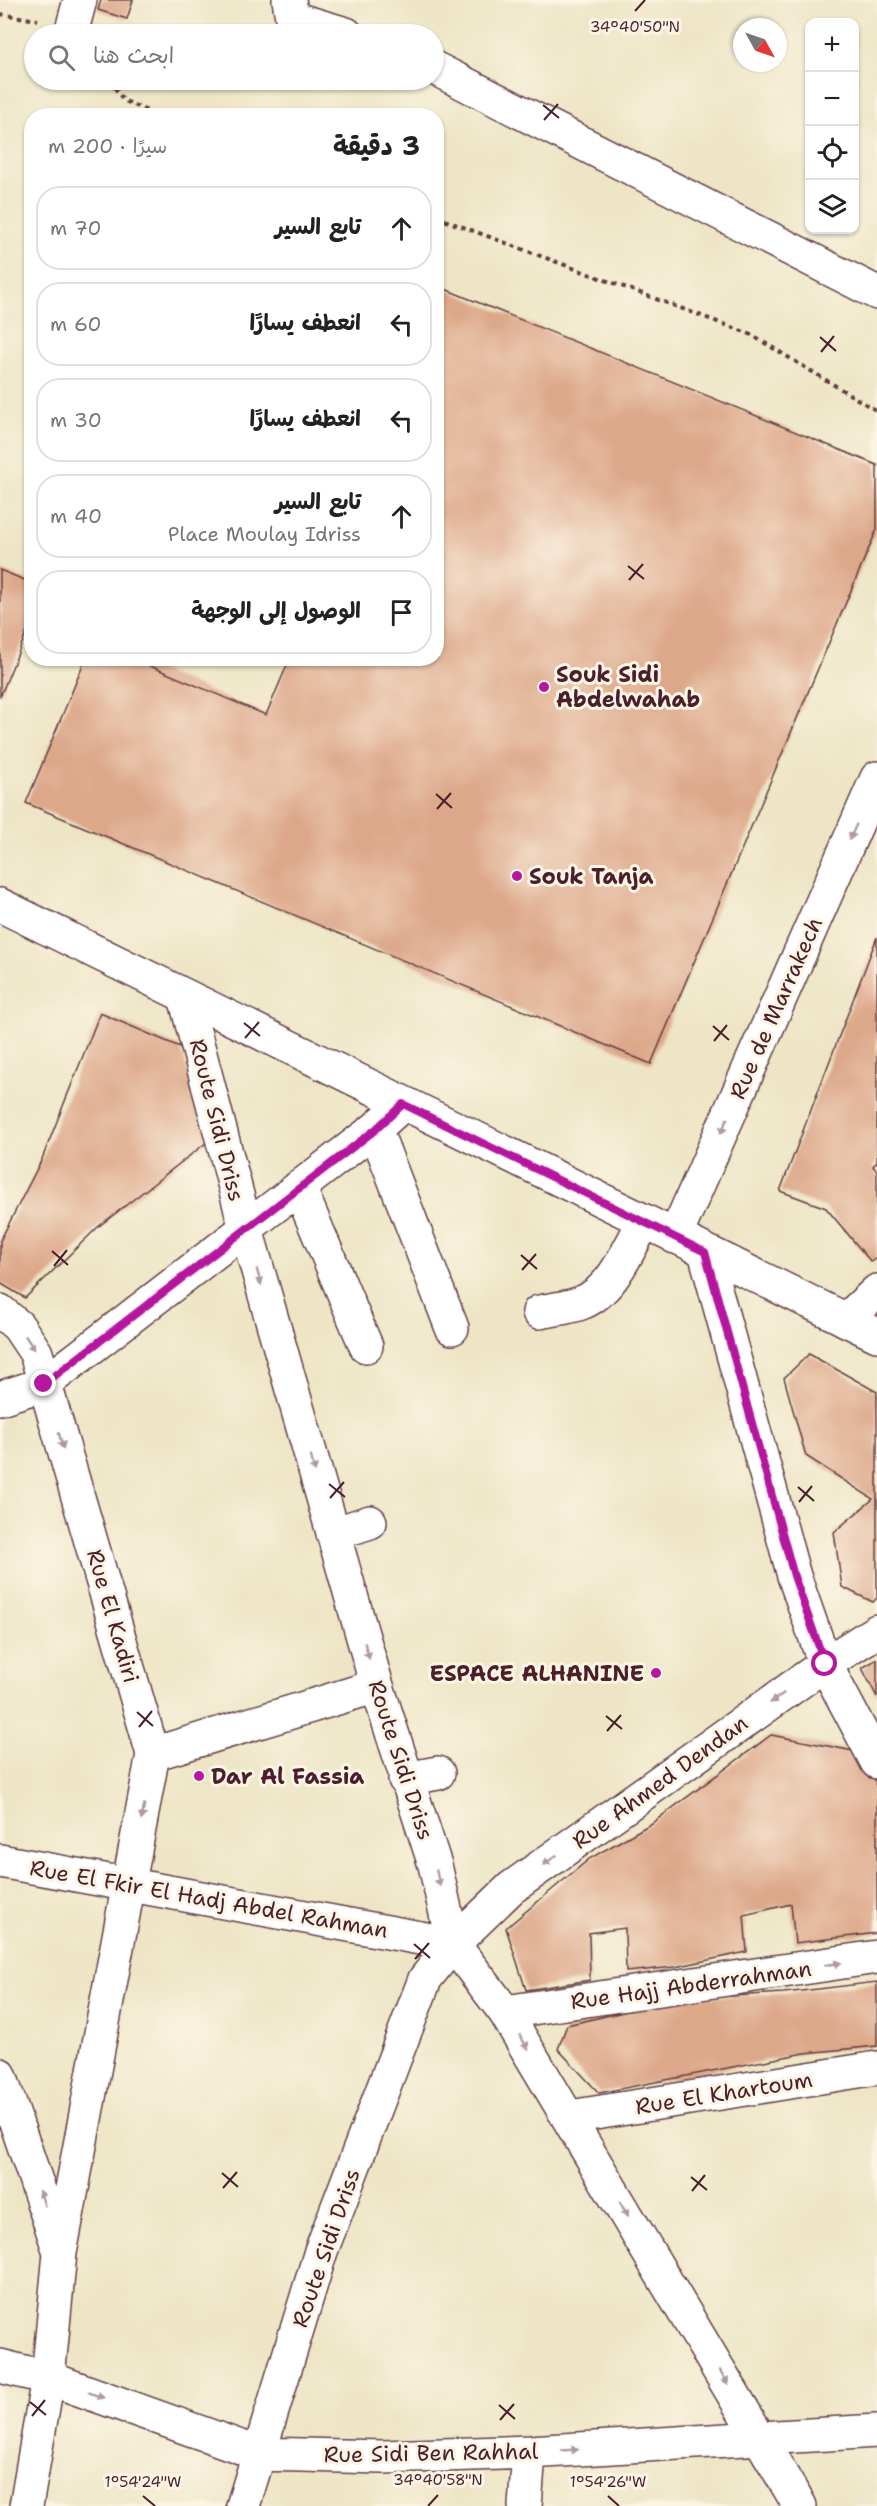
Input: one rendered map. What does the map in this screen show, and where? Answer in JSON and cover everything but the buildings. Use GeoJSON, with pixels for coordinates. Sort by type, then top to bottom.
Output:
{"type":"FeatureCollection","features":[{"type":"Feature","properties":{"kind":"street"},"geometry":{"type":"LineString","coordinates":[[289,0],[292,18],[312,24]]}},
{"type":"Feature","properties":{"kind":"street"},"geometry":{"type":"LineString","coordinates":[[444,73],[877,293]]}},
{"type":"Feature","properties":{"kind":"street","name":"Rue de Marrakech"},"geometry":{"type":"LineString","coordinates":[[675,1237],[877,778]]}},
{"type":"Feature","properties":{"kind":"street"},"geometry":{"type":"LineString","coordinates":[[0,905],[877,1335]]}},
{"type":"Feature","properties":{"kind":"street","name":"Route Sidi Driss"},"geometry":{"type":"LineString","coordinates":[[186,997],[246,1230],[377,1686],[405,1779],[435,1865],[453,1944],[425,1979],[326,2240],[243,2506]]}},
{"type":"Feature","properties":{"kind":"street"},"geometry":{"type":"LineString","coordinates":[[0,1398],[44,1384],[375,1130],[403,1104]]}},
{"type":"Feature","properties":{"kind":"street"},"geometry":{"type":"LineString","coordinates":[[375,1130],[452,1328]]}},
{"type":"Feature","properties":{"kind":"street"},"geometry":{"type":"LineString","coordinates":[[299,1187],[366,1346]]}},
{"type":"Feature","properties":{"kind":"street"},"geometry":{"type":"LineString","coordinates":[[539,1312],[582,1302],[597,1293],[610,1280],[644,1222]]}},
{"type":"Feature","properties":{"kind":"street"},"geometry":{"type":"LineString","coordinates":[[705,1252],[794,1576],[825,1664],[877,1762]]}},
{"type":"Feature","properties":{"kind":"street"},"geometry":{"type":"LineString","coordinates":[[846,1320],[877,1291]]}},
{"type":"Feature","properties":{"kind":"street","name":"Rue El Kadiri"},"geometry":{"type":"LineString","coordinates":[[0,1311],[18,1326],[36,1353],[153,1754],[131,1885],[60,2253],[48,2378],[26,2506]]}},
{"type":"Feature","properties":{"kind":"street"},"geometry":{"type":"LineString","coordinates":[[333,1534],[370,1522]]}},
{"type":"Feature","properties":{"kind":"street","name":"Rue Ahmed Dendan"},"geometry":{"type":"LineString","coordinates":[[453,1944],[511,1888],[825,1664],[877,1631]]}},
{"type":"Feature","properties":{"kind":"street"},"geometry":{"type":"LineString","coordinates":[[153,1754],[377,1686]]}},
{"type":"Feature","properties":{"kind":"street"},"geometry":{"type":"LineString","coordinates":[[405,1779],[438,1773]]}},
{"type":"Feature","properties":{"kind":"street","name":"Rue El Fkir El Hadj Abdel Rahman"},"geometry":{"type":"LineString","coordinates":[[0,1861],[453,1944]]}},
{"type":"Feature","properties":{"kind":"street"},"geometry":{"type":"LineString","coordinates":[[453,1944],[505,2012],[570,2117],[800,2506]]}},
{"type":"Feature","properties":{"kind":"street","name":"Rue Hajj Abderrahman"},"geometry":{"type":"LineString","coordinates":[[505,2012],[877,1958]]}},
{"type":"Feature","properties":{"kind":"street","name":"Rue El Khartoum"},"geometry":{"type":"LineString","coordinates":[[570,2117],[877,2068]]}},
{"type":"Feature","properties":{"kind":"street"},"geometry":{"type":"LineString","coordinates":[[0,2075],[60,2253]]}},
{"type":"Feature","properties":{"kind":"street","name":"Rue Sidi Ben Rahhal"},"geometry":{"type":"LineString","coordinates":[[0,2366],[48,2378],[260,2454],[383,2457],[529,2452],[877,2431]]}},
{"type":"Feature","properties":{"kind":"street"},"geometry":{"type":"LineString","coordinates":[[525,2506],[529,2452]]}},
{"type":"Feature","properties":{"kind":"path"},"geometry":{"type":"LineString","coordinates":[[116,90],[123,100],[140,108]]}},
{"type":"Feature","properties":{"kind":"path"},"geometry":{"type":"LineString","coordinates":[[444,220],[750,334],[877,411]]}},
{"type":"Feature","properties":{"kind":"place","name":"Souk Sidi Abdelwahab"},"geometry":{"type":"Point","coordinates":[544,687]}},
{"type":"Feature","properties":{"kind":"place","name":"Souk Tanja"},"geometry":{"type":"Point","coordinates":[517,876]}},
{"type":"Feature","properties":{"kind":"place","name":"ESPACE ALHANINE"},"geometry":{"type":"Point","coordinates":[656,1673]}},
{"type":"Feature","properties":{"kind":"place","name":"Dar Al Fassia"},"geometry":{"type":"Point","coordinates":[199,1776]}},
{"type":"Feature","properties":{"kind":"route"},"geometry":{"type":"LineString","coordinates":[[44,1384],[375,1130],[403,1104],[705,1252],[794,1576],[825,1664]]}}]}
